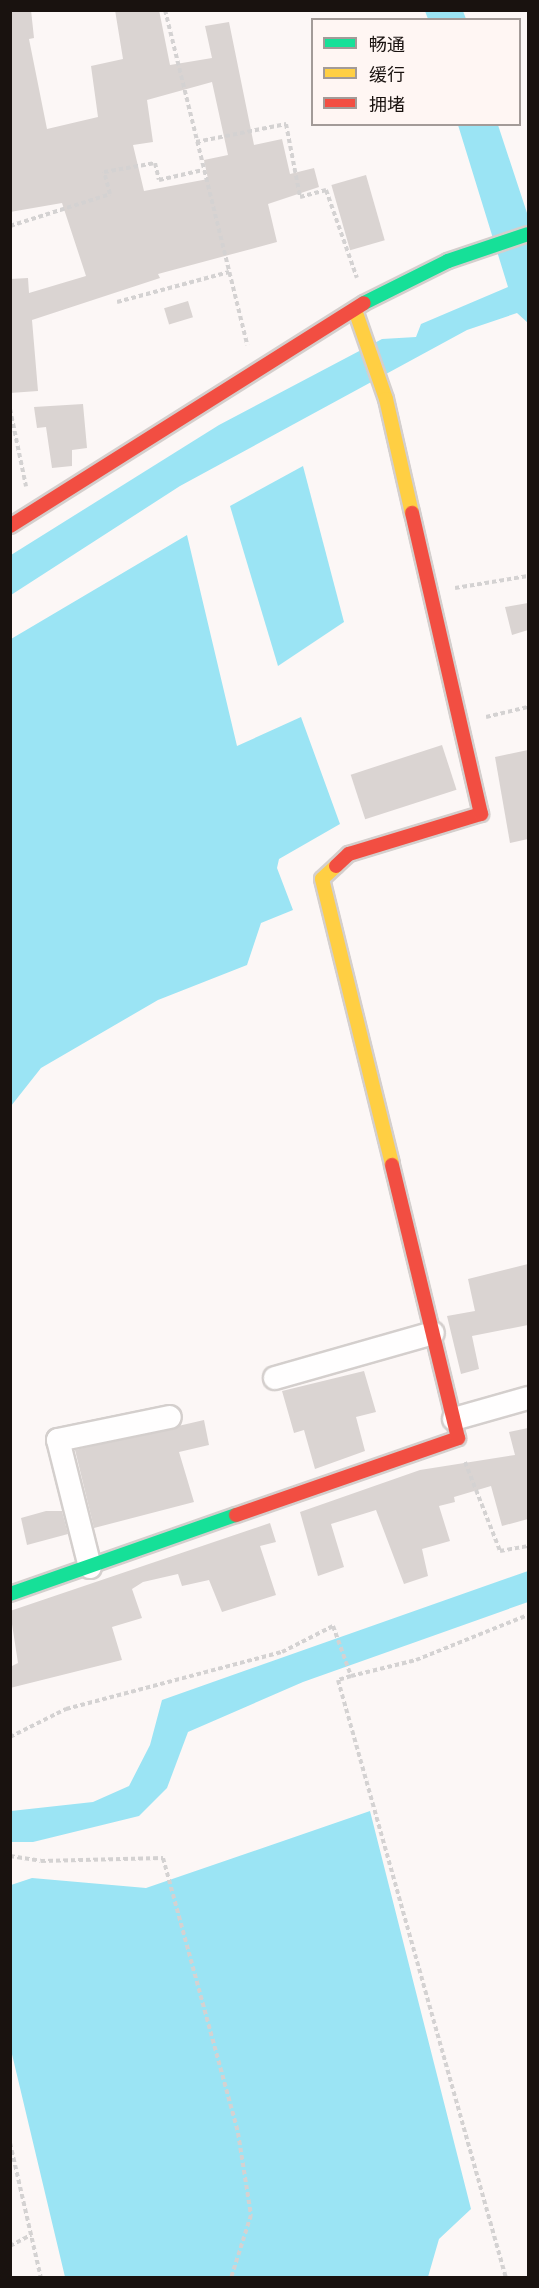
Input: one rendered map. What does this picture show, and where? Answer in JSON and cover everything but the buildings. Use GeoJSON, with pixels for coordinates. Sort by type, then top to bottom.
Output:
{"type":"FeatureCollection","features":[{"type":"Feature","properties":{"kind":"street"},"geometry":{"type":"LineString","coordinates":[[10,526],[360,306],[448,261],[528,234]]}},
{"type":"Feature","properties":{"kind":"street"},"geometry":{"type":"LineString","coordinates":[[360,306],[386,399],[481,814],[348,854],[322,879],[456,1428]]}},
{"type":"Feature","properties":{"kind":"street"},"geometry":{"type":"LineString","coordinates":[[275,1378],[433,1333]]}},
{"type":"Feature","properties":{"kind":"street"},"geometry":{"type":"LineString","coordinates":[[10,1594],[90,1567],[456,1428],[528,1398]]}},
{"type":"Feature","properties":{"kind":"street"},"geometry":{"type":"LineString","coordinates":[[90,1567],[58,1440],[170,1417]]}},
{"type":"Feature","properties":{"kind":"path"},"geometry":{"type":"LineString","coordinates":[[165,10],[254,372]]}},
{"type":"Feature","properties":{"kind":"path"},"geometry":{"type":"LineString","coordinates":[[196,142],[286,124],[300,197],[326,190],[360,306]]}},
{"type":"Feature","properties":{"kind":"path"},"geometry":{"type":"LineString","coordinates":[[10,226],[110,195],[104,172],[154,163],[159,180],[203,170]]}},
{"type":"Feature","properties":{"kind":"path"},"geometry":{"type":"LineString","coordinates":[[117,302],[229,272]]}},
{"type":"Feature","properties":{"kind":"path"},"geometry":{"type":"LineString","coordinates":[[10,409],[32,513]]}},
{"type":"Feature","properties":{"kind":"path"},"geometry":{"type":"LineString","coordinates":[[430,592],[528,576]]}},
{"type":"Feature","properties":{"kind":"path"},"geometry":{"type":"LineString","coordinates":[[460,723],[528,707]]}},
{"type":"Feature","properties":{"kind":"path"},"geometry":{"type":"LineString","coordinates":[[456,1428],[500,1551],[528,1546]]}},
{"type":"Feature","properties":{"kind":"path"},"geometry":{"type":"LineString","coordinates":[[506,2277],[338,1680],[416,1660],[528,1615]]}},
{"type":"Feature","properties":{"kind":"path"},"geometry":{"type":"LineString","coordinates":[[10,1737],[66,1709],[282,1652],[333,1626],[351,1676]]}},
{"type":"Feature","properties":{"kind":"path"},"geometry":{"type":"LineString","coordinates":[[10,1856],[41,1861],[163,1858],[240,2145],[251,2215],[231,2277]]}},
{"type":"Feature","properties":{"kind":"path"},"geometry":{"type":"LineString","coordinates":[[10,2143],[41,2277]]}},
{"type":"Feature","properties":{"kind":"path"},"geometry":{"type":"LineString","coordinates":[[10,2246],[31,2235]]}},
{"type":"Feature","properties":{"kind":"water"},"geometry":{"type":"Polygon","coordinates":[[[425,11],[463,11],[466,18],[428,18],[425,11]]]}},
{"type":"Feature","properties":{"kind":"water"},"geometry":{"type":"Polygon","coordinates":[[[458,126],[498,126],[528,216],[528,323],[517,313],[467,330],[180,486],[11,595],[11,555],[219,425],[382,339],[416,337],[421,324],[508,287],[458,126]]]}},
{"type":"Feature","properties":{"kind":"water"},"geometry":{"type":"Polygon","coordinates":[[[303,466],[344,622],[278,666],[230,506],[303,466]]]}},
{"type":"Feature","properties":{"kind":"water"},"geometry":{"type":"Polygon","coordinates":[[[187,535],[237,746],[301,717],[340,824],[279,859],[277,868],[293,910],[261,923],[247,965],[158,1000],[41,1068],[11,1106],[11,639],[187,535]]]}},
{"type":"Feature","properties":{"kind":"water"},"geometry":{"type":"Polygon","coordinates":[[[528,1571],[528,1602],[303,1682],[188,1732],[167,1788],[139,1816],[33,1842],[11,1842],[11,1811],[93,1802],[129,1786],[150,1745],[162,1700],[528,1571]]]}},
{"type":"Feature","properties":{"kind":"water"},"geometry":{"type":"Polygon","coordinates":[[[370,1811],[471,2209],[439,2239],[428,2277],[65,2277],[11,2050],[11,1885],[32,1878],[146,1888],[370,1811]]]}},
{"type":"Feature","properties":{"kind":"traffic: fast"},"geometry":{"type":"LineString","coordinates":[[364,303],[448,261],[528,234]]}},
{"type":"Feature","properties":{"kind":"traffic: fast"},"geometry":{"type":"LineString","coordinates":[[10,1594],[236,1515]]}},
{"type":"Feature","properties":{"kind":"traffic: slow"},"geometry":{"type":"LineString","coordinates":[[355,310],[386,399],[412,513]]}},
{"type":"Feature","properties":{"kind":"traffic: slow"},"geometry":{"type":"LineString","coordinates":[[336,866],[322,879],[392,1165]]}},
{"type":"Feature","properties":{"kind":"traffic: jam"},"geometry":{"type":"LineString","coordinates":[[10,526],[364,303]]}},
{"type":"Feature","properties":{"kind":"traffic: jam"},"geometry":{"type":"LineString","coordinates":[[336,866],[349,854],[481,814],[412,513]]}},
{"type":"Feature","properties":{"kind":"traffic: jam"},"geometry":{"type":"LineString","coordinates":[[236,1515],[458,1438],[392,1165]]}}]}
